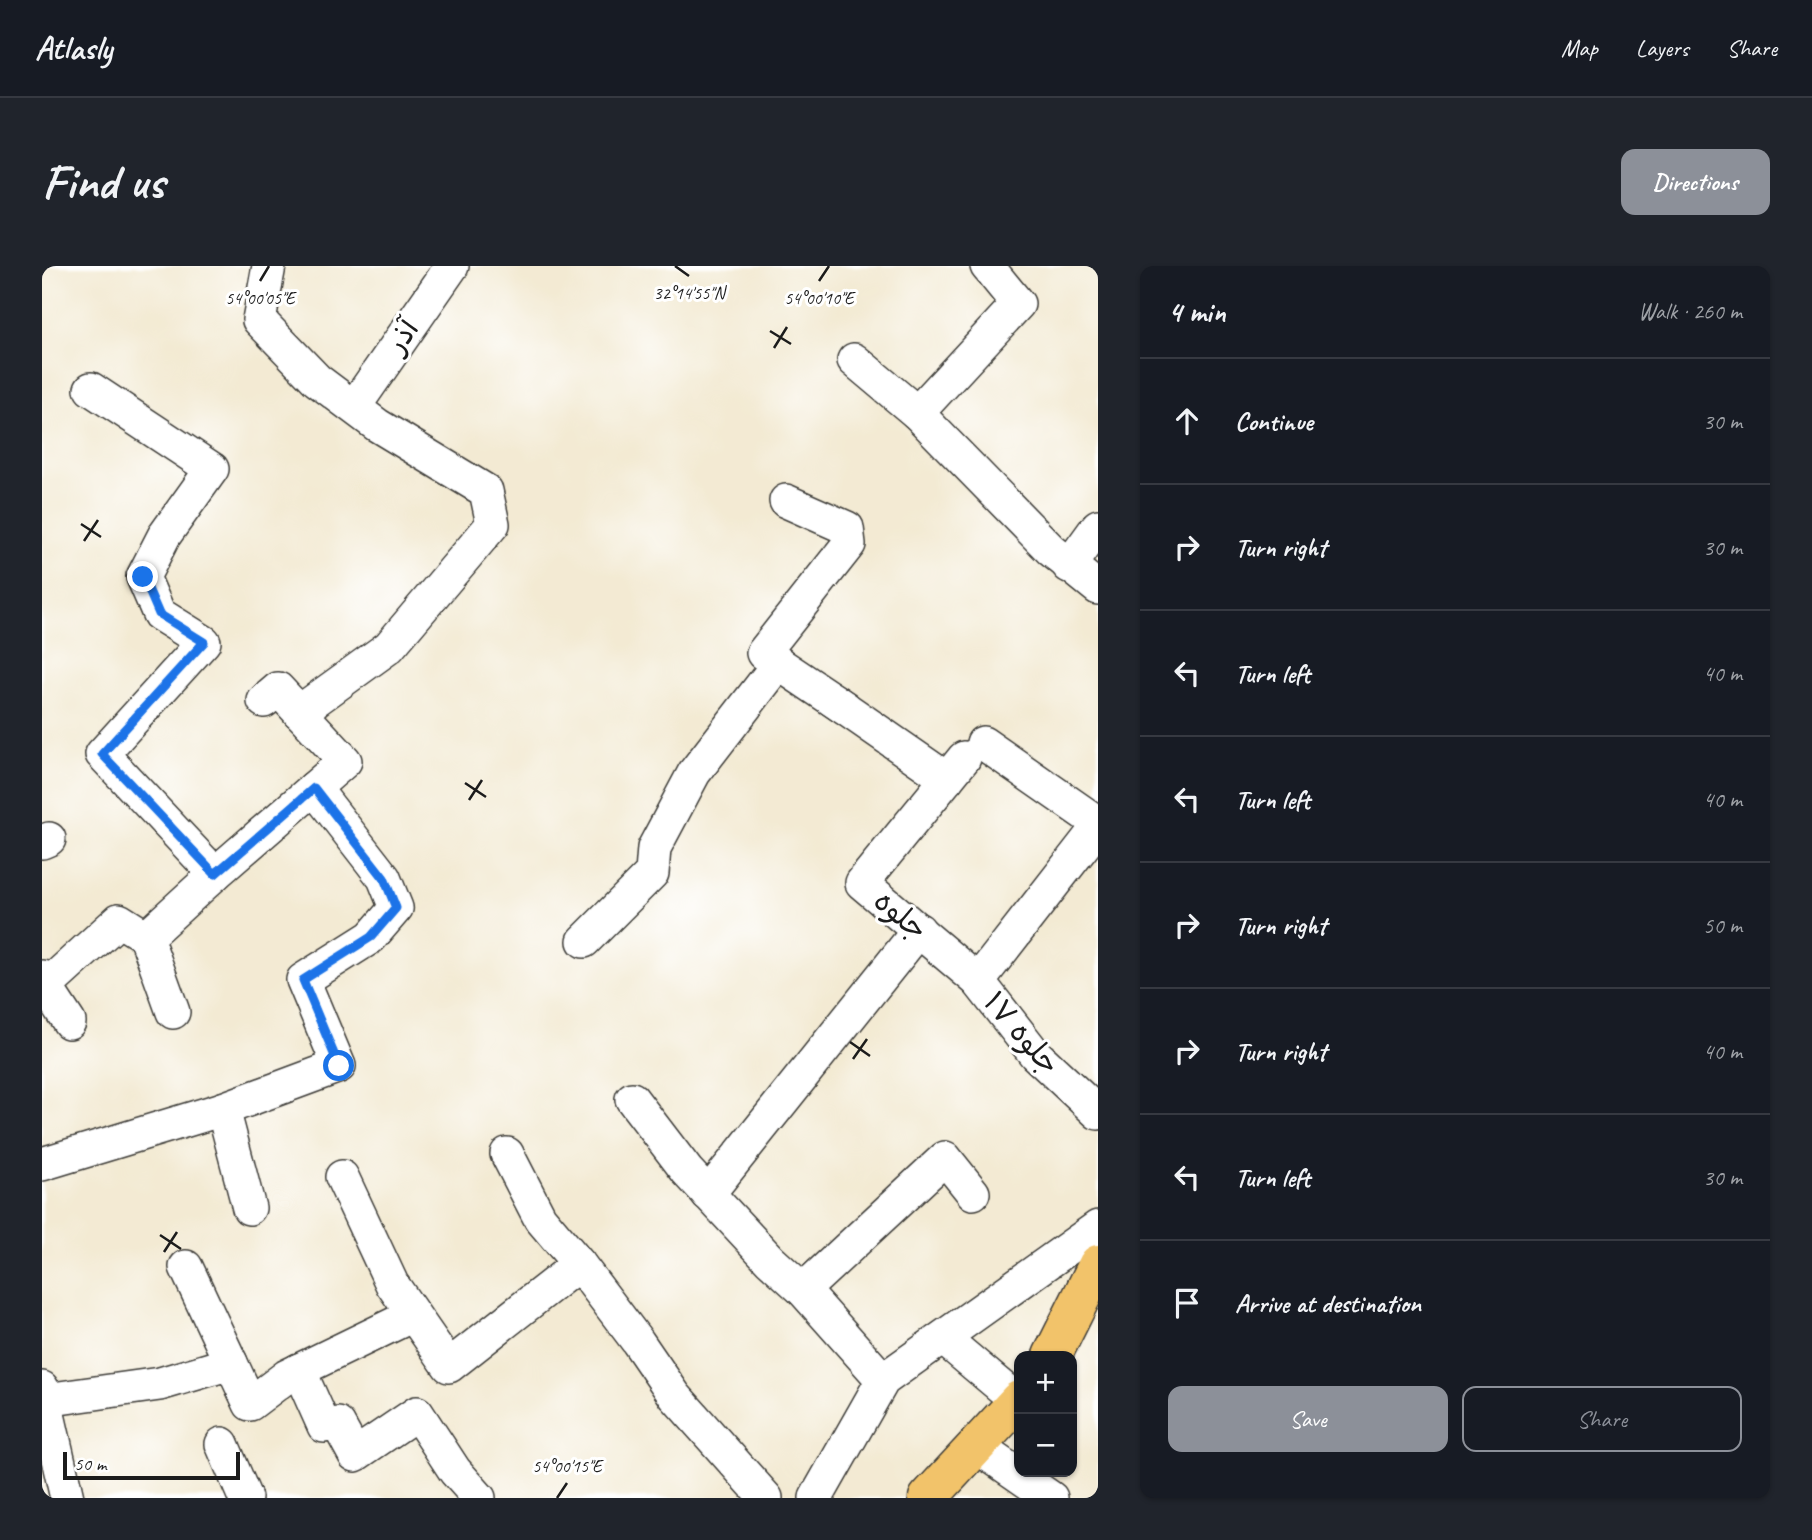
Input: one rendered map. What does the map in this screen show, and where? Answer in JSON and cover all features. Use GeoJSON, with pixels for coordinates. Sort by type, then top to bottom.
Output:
{"type":"FeatureCollection","features":[{"type":"Feature","properties":{"kind":"main road"},"geometry":{"type":"LineString","coordinates":[[1056,1351],[1098,1264]]}},
{"type":"Feature","properties":{"kind":"main road"},"geometry":{"type":"LineString","coordinates":[[1060,1351],[1098,1321]]}},
{"type":"Feature","properties":{"kind":"main road"},"geometry":{"type":"LineString","coordinates":[[928,1498],[1014,1406]]}},
{"type":"Feature","properties":{"kind":"street"},"geometry":{"type":"LineString","coordinates":[[269,266],[259,320],[317,380],[377,425],[486,491],[494,524],[389,647],[299,712]]}},
{"type":"Feature","properties":{"kind":"street","name":"آذر"},"geometry":{"type":"LineString","coordinates":[[354,407],[452,266]]}},
{"type":"Feature","properties":{"kind":"street"},"geometry":{"type":"LineString","coordinates":[[917,413],[1018,304],[986,266]]}},
{"type":"Feature","properties":{"kind":"street"},"geometry":{"type":"LineString","coordinates":[[854,360],[917,413],[994,494],[1069,566],[1098,588]]}},
{"type":"Feature","properties":{"kind":"street"},"geometry":{"type":"LineString","coordinates":[[91,389],[212,469],[164,536],[143,577],[159,614],[204,642],[102,754],[215,874]]}},
{"type":"Feature","properties":{"kind":"street"},"geometry":{"type":"LineString","coordinates":[[584,941],[652,873],[654,848],[694,773],[849,544],[847,528],[786,501]]}},
{"type":"Feature","properties":{"kind":"street"},"geometry":{"type":"LineString","coordinates":[[1069,566],[1098,526]]}},
{"type":"Feature","properties":{"kind":"street"},"geometry":{"type":"LineString","coordinates":[[771,658],[839,704],[965,760],[1098,825],[978,981]]}},
{"type":"Feature","properties":{"kind":"street"},"geometry":{"type":"LineString","coordinates":[[146,937],[345,761],[278,689],[264,701]]}},
{"type":"Feature","properties":{"kind":"street","name":"جلوه"},"geometry":{"type":"LineString","coordinates":[[965,760],[862,883],[978,981]]}},
{"type":"Feature","properties":{"kind":"street"},"geometry":{"type":"LineString","coordinates":[[42,1164],[223,1109],[339,1066],[303,980],[371,937],[396,908],[384,878],[314,788]]}},
{"type":"Feature","properties":{"kind":"street"},"geometry":{"type":"LineString","coordinates":[[42,979],[52,980],[119,920],[146,937],[173,1012]]}},
{"type":"Feature","properties":{"kind":"street"},"geometry":{"type":"LineString","coordinates":[[708,1194],[919,930]]}},
{"type":"Feature","properties":{"kind":"street"},"geometry":{"type":"LineString","coordinates":[[42,979],[69,1021]]}},
{"type":"Feature","properties":{"kind":"street","name":"جلوه ۱۷"},"geometry":{"type":"LineString","coordinates":[[978,981],[1035,1054],[1098,1113]]}},
{"type":"Feature","properties":{"kind":"street"},"geometry":{"type":"LineString","coordinates":[[632,1099],[687,1171],[803,1290],[883,1380]]}},
{"type":"Feature","properties":{"kind":"street"},"geometry":{"type":"LineString","coordinates":[[223,1109],[249,1208]]}},
{"type":"Feature","properties":{"kind":"street"},"geometry":{"type":"LineString","coordinates":[[507,1154],[540,1218],[579,1264],[675,1396],[766,1498]]}},
{"type":"Feature","properties":{"kind":"street"},"geometry":{"type":"LineString","coordinates":[[803,1290],[945,1158],[973,1193]]}},
{"type":"Feature","properties":{"kind":"street"},"geometry":{"type":"LineString","coordinates":[[342,1177],[392,1284],[449,1366],[579,1264]]}},
{"type":"Feature","properties":{"kind":"street"},"geometry":{"type":"LineString","coordinates":[[816,1498],[883,1380],[1098,1227]]}},
{"type":"Feature","properties":{"kind":"street"},"geometry":{"type":"LineString","coordinates":[[186,1267],[250,1404],[287,1376],[413,1314]]}},
{"type":"Feature","properties":{"kind":"street"},"geometry":{"type":"LineString","coordinates":[[943,1338],[1014,1397]]}},
{"type":"Feature","properties":{"kind":"street"},"geometry":{"type":"LineString","coordinates":[[67,1498],[43,1394],[160,1384],[231,1363]]}},
{"type":"Feature","properties":{"kind":"street"},"geometry":{"type":"LineString","coordinates":[[299,1370],[324,1426],[338,1424],[355,1455],[417,1413],[455,1471],[480,1498]]}},
{"type":"Feature","properties":{"kind":"street"},"geometry":{"type":"LineString","coordinates":[[222,1444],[245,1498]]}},
{"type":"Feature","properties":{"kind":"street"},"geometry":{"type":"LineString","coordinates":[[975,1446],[1051,1498]]}},
{"type":"Feature","properties":{"kind":"route"},"geometry":{"type":"LineString","coordinates":[[143,577],[159,614],[204,642],[102,754],[215,874],[314,788],[384,878],[396,908],[371,937],[303,980],[339,1066]]}}]}
